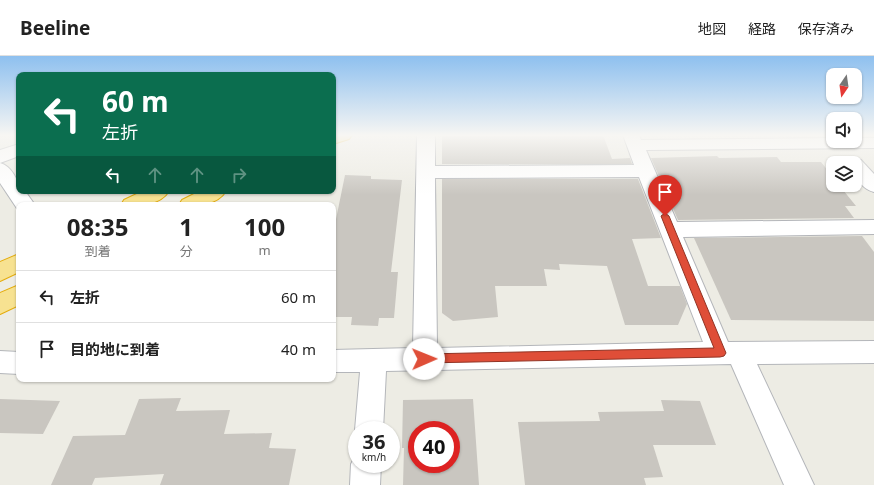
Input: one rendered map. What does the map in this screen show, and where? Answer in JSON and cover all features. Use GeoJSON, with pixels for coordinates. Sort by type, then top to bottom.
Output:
{"type":"FeatureCollection","features":[{"type":"Feature","properties":{"kind":"highway"},"geometry":{"type":"LineString","coordinates":[[137,202],[153,194]]}},
{"type":"Feature","properties":{"kind":"highway"},"geometry":{"type":"LineString","coordinates":[[195,202],[210,194]]}},
{"type":"Feature","properties":{"kind":"highway"},"geometry":{"type":"LineString","coordinates":[[0,272],[16,264]]}},
{"type":"Feature","properties":{"kind":"highway"},"geometry":{"type":"LineString","coordinates":[[0,304],[16,296]]}},
{"type":"Feature","properties":{"kind":"street"},"geometry":{"type":"LineString","coordinates":[[424,359],[426,155]]}},
{"type":"Feature","properties":{"kind":"street"},"geometry":{"type":"LineString","coordinates":[[640,155],[671,230],[730,353],[799,485]]}},
{"type":"Feature","properties":{"kind":"street"},"geometry":{"type":"LineString","coordinates":[[0,169],[16,192]]}},
{"type":"Feature","properties":{"kind":"street"},"geometry":{"type":"LineString","coordinates":[[426,172],[647,171]]}},
{"type":"Feature","properties":{"kind":"street"},"geometry":{"type":"LineString","coordinates":[[862,172],[874,186]]}},
{"type":"Feature","properties":{"kind":"street"},"geometry":{"type":"LineString","coordinates":[[671,230],[874,227]]}},
{"type":"Feature","properties":{"kind":"street"},"geometry":{"type":"LineString","coordinates":[[336,361],[730,353],[873,353]]}},
{"type":"Feature","properties":{"kind":"street"},"geometry":{"type":"LineString","coordinates":[[370,421],[374,360]]}},
{"type":"Feature","properties":{"kind":"street"},"geometry":{"type":"LineString","coordinates":[[0,362],[16,363]]}},
{"type":"Feature","properties":{"kind":"street"},"geometry":{"type":"LineString","coordinates":[[365,485],[366,473]]}},
{"type":"Feature","properties":{"kind":"building"},"geometry":{"type":"Polygon","coordinates":[[[442,155],[611,155],[612,159],[630,158],[632,164],[442,164],[442,155]]]}},
{"type":"Feature","properties":{"kind":"building"},"geometry":{"type":"Polygon","coordinates":[[[717,156],[719,158],[777,157],[781,162],[821,162],[826,168],[826,192],[845,192],[856,206],[845,206],[854,218],[678,220],[651,158],[717,156]]]}},
{"type":"Feature","properties":{"kind":"building"},"geometry":{"type":"Polygon","coordinates":[[[345,175],[371,176],[371,179],[402,180],[391,272],[398,272],[394,318],[379,318],[378,326],[351,325],[352,317],[336,317],[336,219],[345,175]]]}},
{"type":"Feature","properties":{"kind":"building"},"geometry":{"type":"Polygon","coordinates":[[[442,179],[638,179],[661,238],[632,239],[648,286],[680,286],[687,304],[678,325],[625,325],[607,266],[559,264],[560,270],[544,269],[547,286],[495,286],[498,317],[453,321],[442,313],[442,179]]]}},
{"type":"Feature","properties":{"kind":"building"},"geometry":{"type":"Polygon","coordinates":[[[862,236],[874,252],[874,321],[731,320],[694,238],[862,236]]]}},
{"type":"Feature","properties":{"kind":"building"},"geometry":{"type":"Polygon","coordinates":[[[181,398],[176,411],[230,410],[224,434],[272,433],[269,448],[296,449],[289,485],[160,485],[164,474],[95,478],[92,485],[51,485],[73,436],[125,435],[139,399],[181,398]]]}},
{"type":"Feature","properties":{"kind":"building"},"geometry":{"type":"Polygon","coordinates":[[[0,399],[60,401],[43,434],[0,433],[0,399]]]}},
{"type":"Feature","properties":{"kind":"building"},"geometry":{"type":"Polygon","coordinates":[[[473,399],[479,485],[403,485],[404,448],[402,448],[403,400],[473,399]]]}},
{"type":"Feature","properties":{"kind":"building"},"geometry":{"type":"Polygon","coordinates":[[[661,400],[700,401],[716,445],[653,445],[663,477],[644,478],[646,485],[525,485],[518,422],[600,421],[598,412],[664,411],[661,400]]]}},
{"type":"Feature","properties":{"kind":"route"},"geometry":{"type":"LineString","coordinates":[[424,359],[720,353],[665,216]]}}]}
